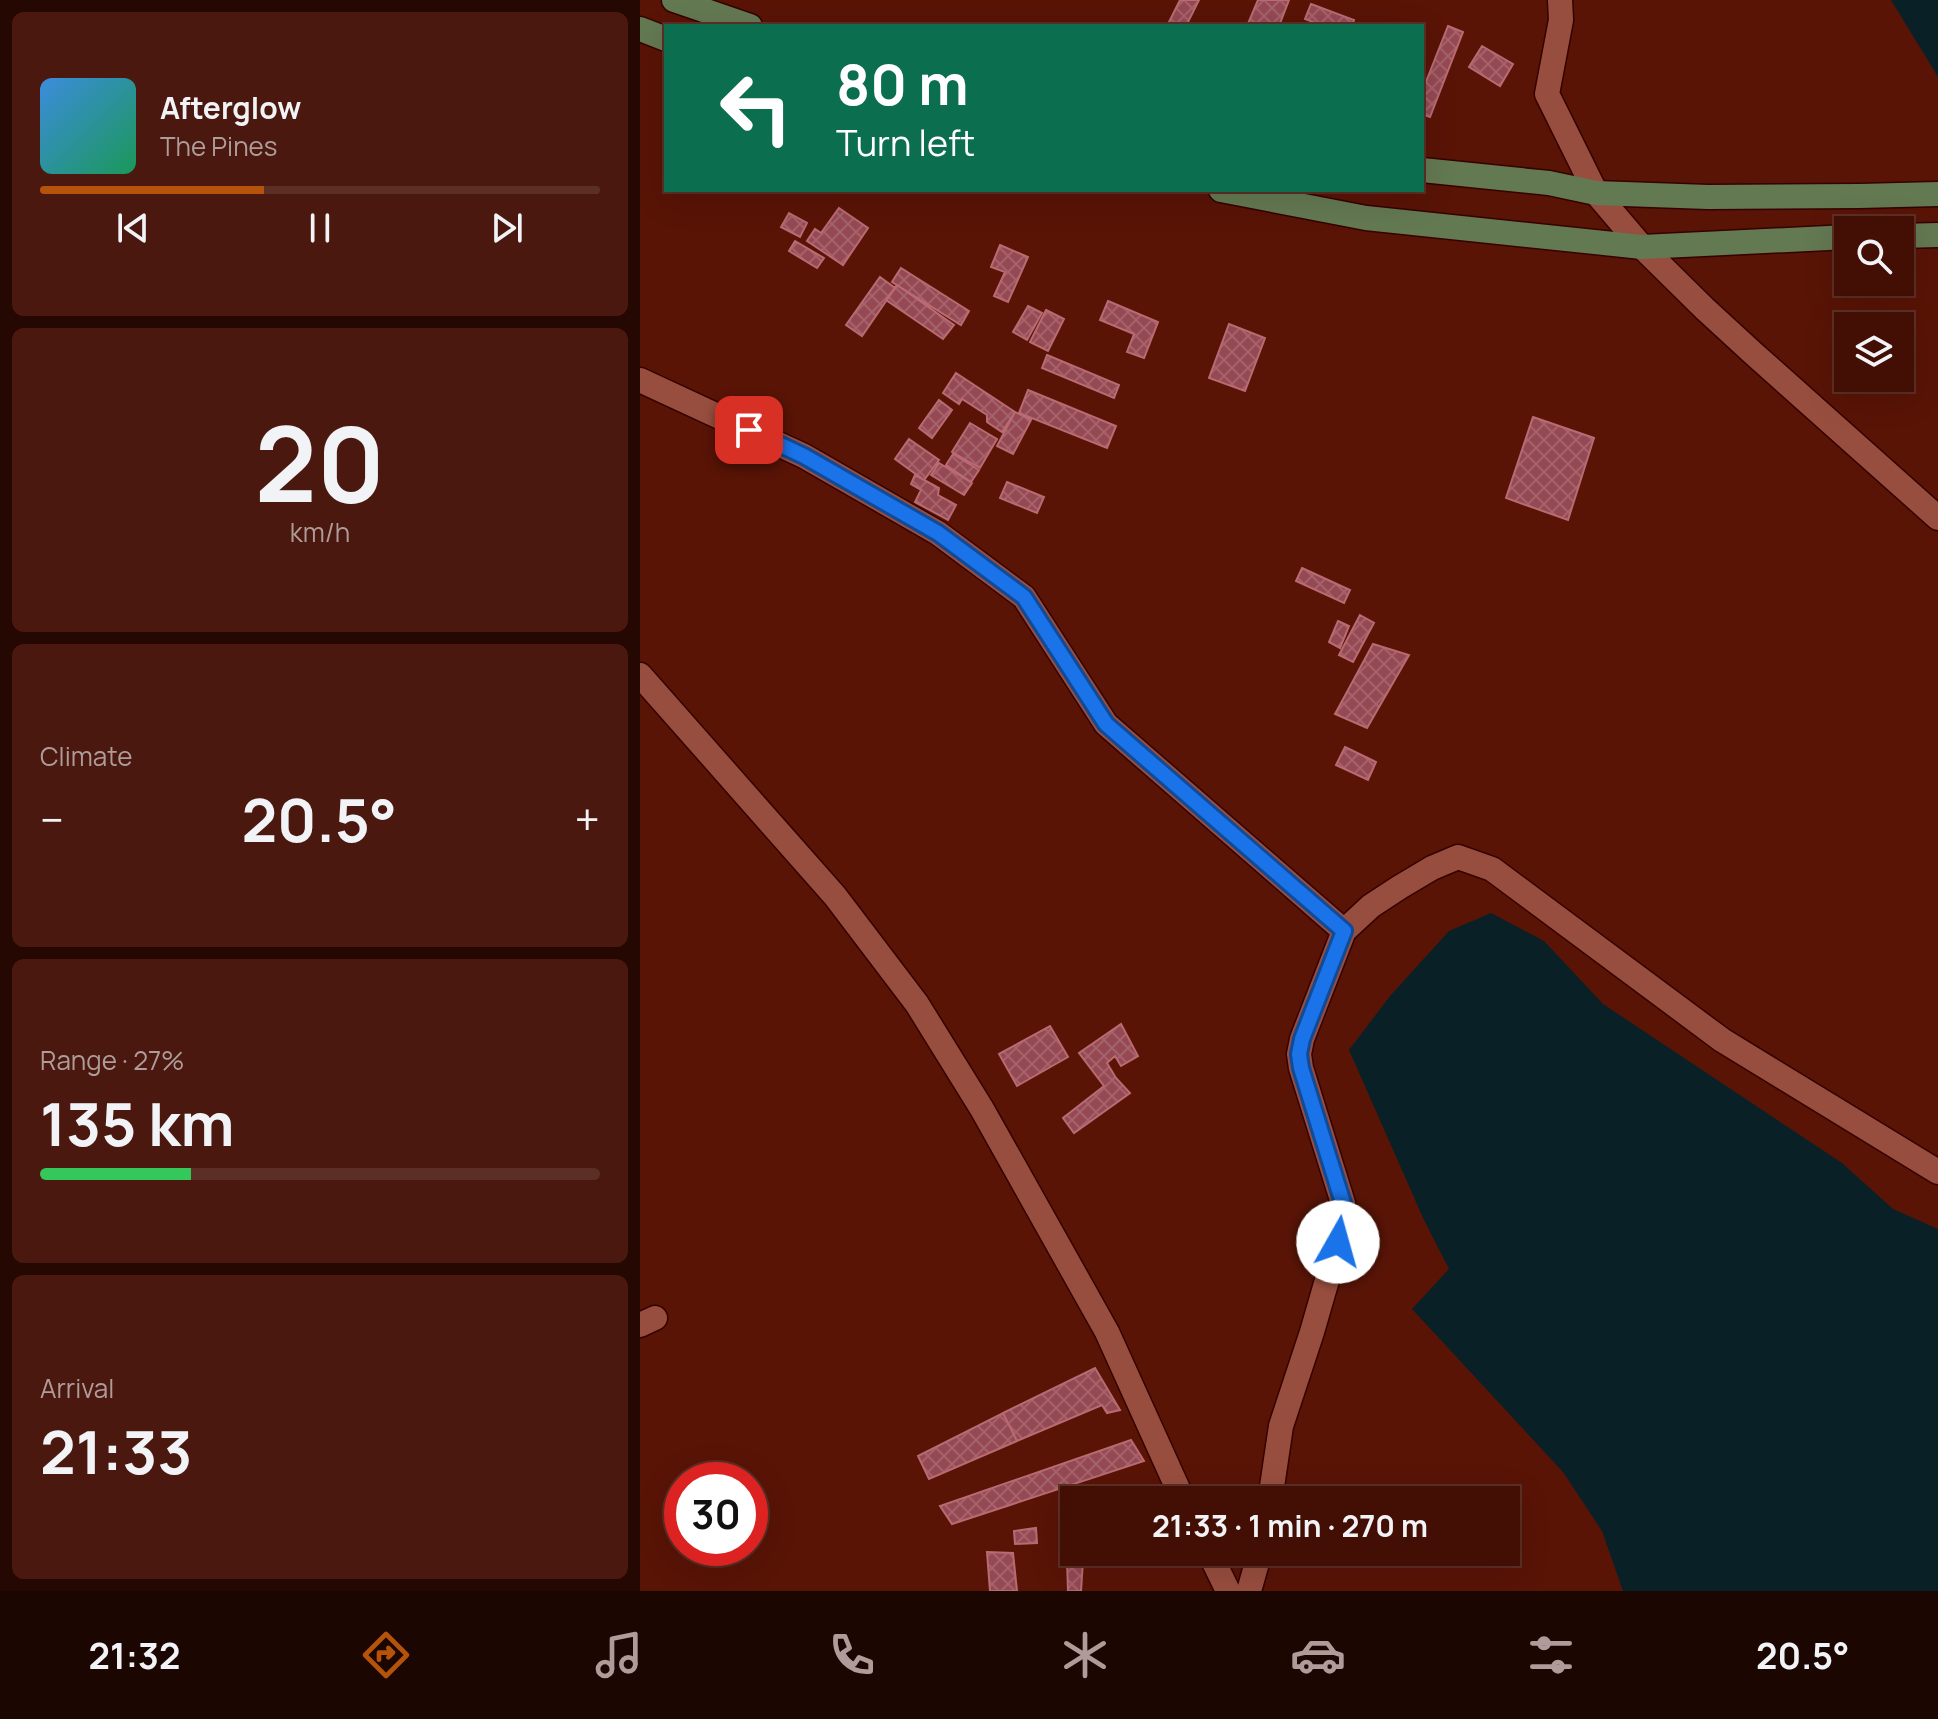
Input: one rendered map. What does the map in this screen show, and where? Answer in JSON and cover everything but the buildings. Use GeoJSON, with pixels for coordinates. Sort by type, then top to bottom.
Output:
{"type":"FeatureCollection","features":[{"type":"Feature","properties":{"kind":"main road"},"geometry":{"type":"LineString","coordinates":[[674,0],[744,24]]}},
{"type":"Feature","properties":{"kind":"main road"},"geometry":{"type":"LineString","coordinates":[[640,29],[664,38]]}},
{"type":"Feature","properties":{"kind":"main road"},"geometry":{"type":"LineString","coordinates":[[1424,170],[1549,183],[1596,193],[1708,197],[1938,194]]}},
{"type":"Feature","properties":{"kind":"main road"},"geometry":{"type":"LineString","coordinates":[[1231,192],[1366,218],[1642,247],[1834,238]]}},
{"type":"Feature","properties":{"kind":"main road"},"geometry":{"type":"LineString","coordinates":[[1914,236],[1938,235]]}},
{"type":"Feature","properties":{"kind":"street"},"geometry":{"type":"LineString","coordinates":[[1560,0],[1561,20],[1547,94],[1596,193],[1642,247],[1754,354],[1938,518]]}},
{"type":"Feature","properties":{"kind":"street"},"geometry":{"type":"LineString","coordinates":[[640,380],[804,456],[938,533],[1024,597],[1106,724],[1344,931]]}},
{"type":"Feature","properties":{"kind":"street"},"geometry":{"type":"LineString","coordinates":[[640,675],[835,896],[917,1004],[982,1109],[1107,1332],[1177,1486]]}},
{"type":"Feature","properties":{"kind":"street"},"geometry":{"type":"LineString","coordinates":[[1272,1486],[1281,1426],[1338,1242],[1343,1203],[1301,1068],[1299,1054],[1302,1039],[1344,931],[1371,906],[1432,868],[1458,857],[1492,869],[1722,1040],[1938,1172]]}},
{"type":"Feature","properties":{"kind":"street"},"geometry":{"type":"LineString","coordinates":[[1216,1566],[1228,1591]]}},
{"type":"Feature","properties":{"kind":"street"},"geometry":{"type":"LineString","coordinates":[[1249,1591],[1256,1566]]}},
{"type":"Feature","properties":{"kind":"water"},"geometry":{"type":"Polygon","coordinates":[[[1891,0],[1938,0],[1938,77],[1891,0]]]}},
{"type":"Feature","properties":{"kind":"water"},"geometry":{"type":"Polygon","coordinates":[[[1491,913],[1544,941],[1603,1004],[1842,1163],[1893,1209],[1938,1229],[1938,1591],[1623,1591],[1602,1531],[1563,1472],[1412,1309],[1449,1269],[1349,1050],[1390,996],[1449,931],[1491,913]]]}},
{"type":"Feature","properties":{"kind":"route"},"geometry":{"type":"LineString","coordinates":[[749,430],[804,456],[938,533],[1024,597],[1106,724],[1344,931],[1299,1054],[1343,1203],[1338,1242]]}}]}
